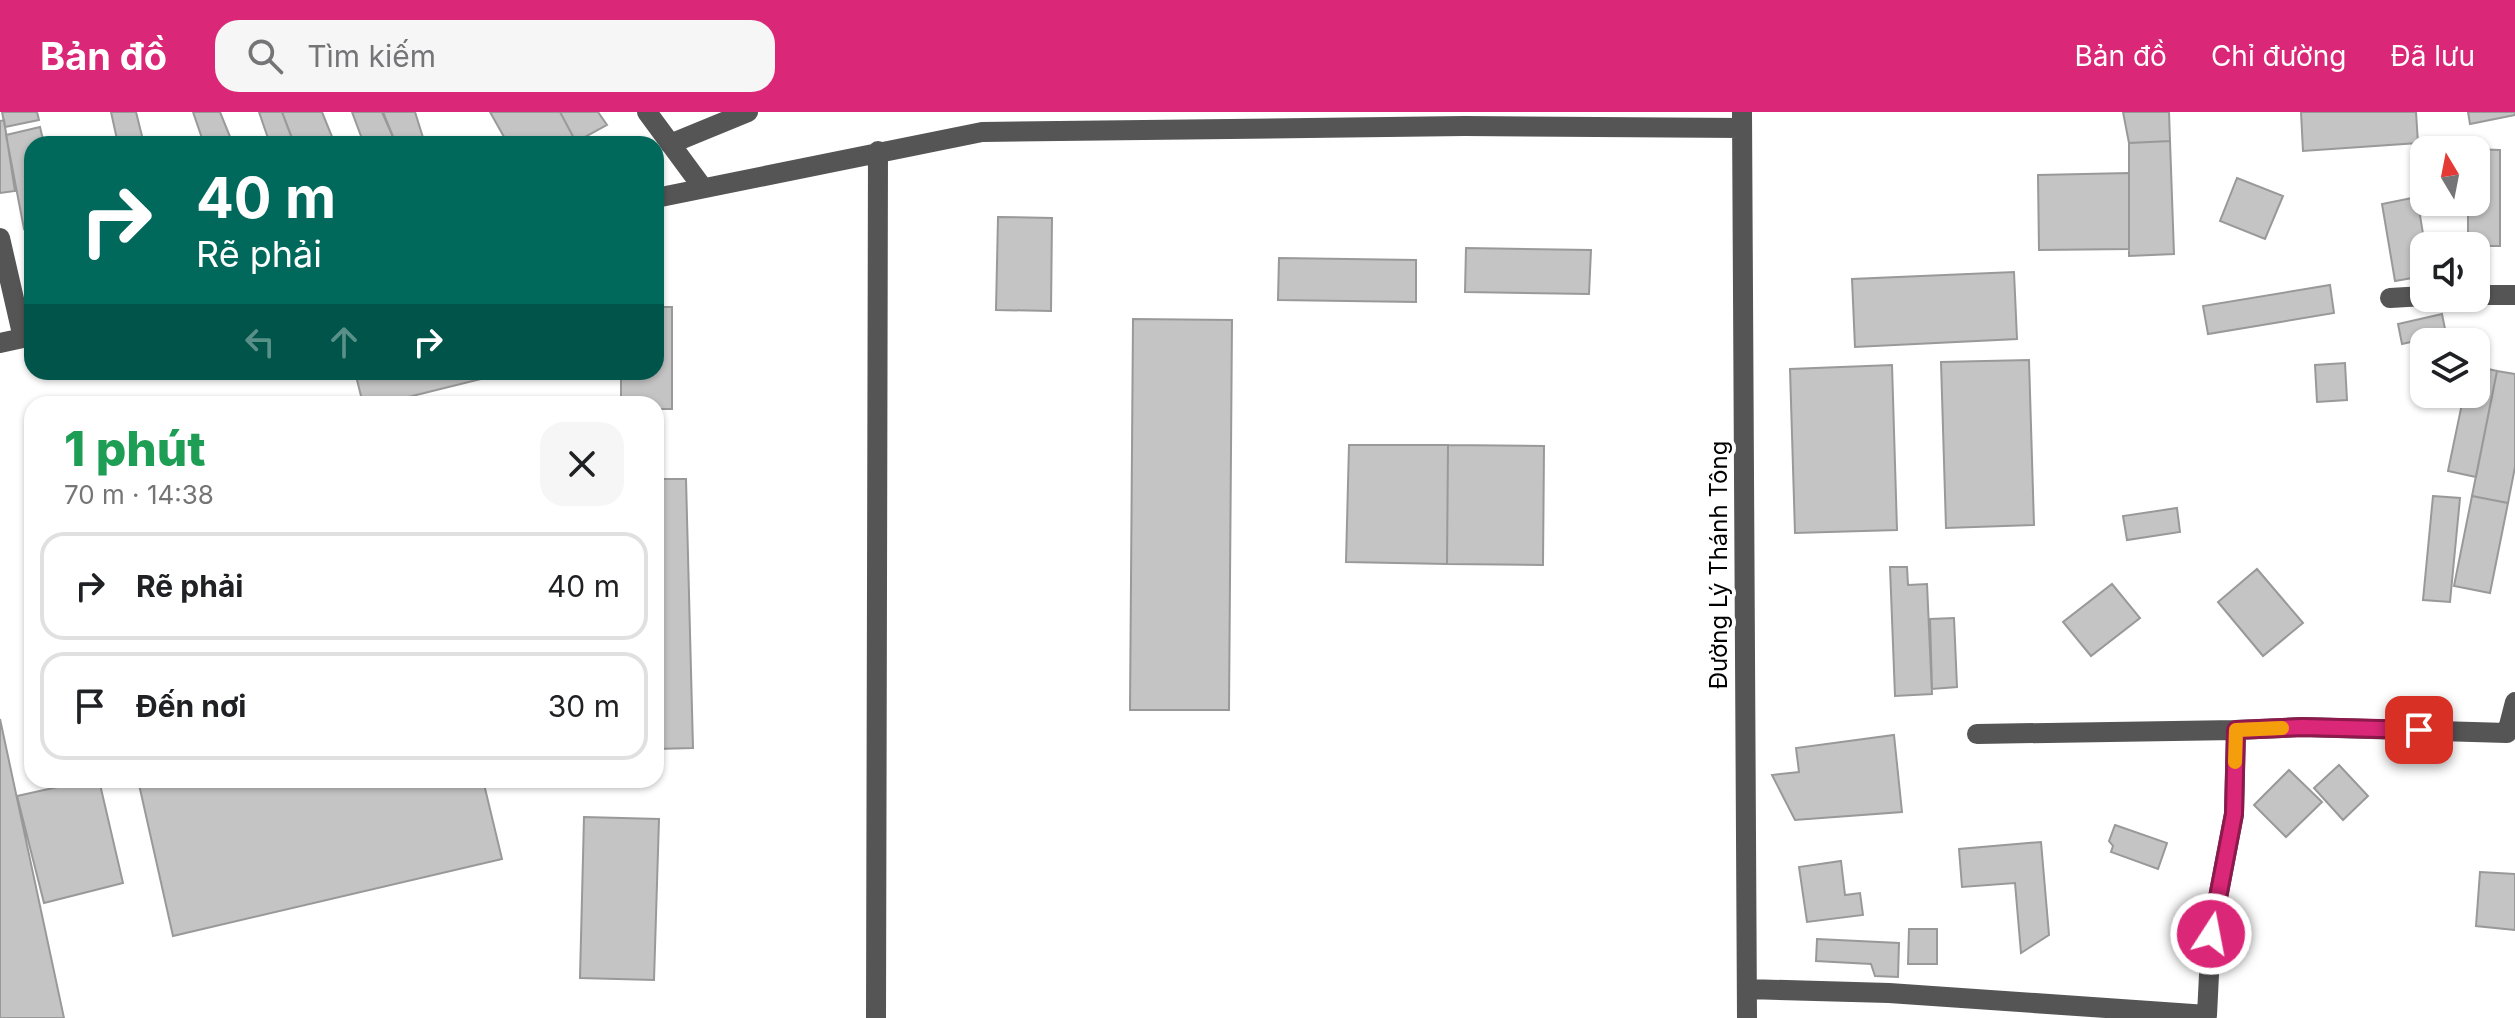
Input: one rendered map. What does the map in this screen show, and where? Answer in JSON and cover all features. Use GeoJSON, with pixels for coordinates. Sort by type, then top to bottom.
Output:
{"type":"FeatureCollection","features":[{"type":"Feature","properties":{"kind":"street"},"geometry":{"type":"LineString","coordinates":[[647,112],[703,188]]}},
{"type":"Feature","properties":{"kind":"street"},"geometry":{"type":"LineString","coordinates":[[670,144],[748,112]]}},
{"type":"Feature","properties":{"kind":"street"},"geometry":{"type":"LineString","coordinates":[[664,196],[982,132],[1741,120]]}},
{"type":"Feature","properties":{"kind":"street","name":"Đường Lý Thánh Tông"},"geometry":{"type":"LineString","coordinates":[[1741,120],[1747,1018]]}},
{"type":"Feature","properties":{"kind":"street"},"geometry":{"type":"LineString","coordinates":[[876,1018],[878,151]]}},
{"type":"Feature","properties":{"kind":"street"},"geometry":{"type":"LineString","coordinates":[[0,238],[24,326]]}},
{"type":"Feature","properties":{"kind":"street"},"geometry":{"type":"LineString","coordinates":[[2490,295],[2515,295]]}},
{"type":"Feature","properties":{"kind":"street"},"geometry":{"type":"LineString","coordinates":[[2390,298],[2410,297]]}},
{"type":"Feature","properties":{"kind":"street"},"geometry":{"type":"LineString","coordinates":[[0,343],[24,338]]}},
{"type":"Feature","properties":{"kind":"street"},"geometry":{"type":"LineString","coordinates":[[1977,734],[2302,727],[2507,733],[2515,702]]}},
{"type":"Feature","properties":{"kind":"street"},"geometry":{"type":"LineString","coordinates":[[1747,989],[1889,993],[2207,1015],[2211,934],[2234,814],[2236,730]]}},
{"type":"Feature","properties":{"kind":"building"},"geometry":{"type":"Polygon","coordinates":[[[2,112],[37,112],[39,120],[5,127],[2,112]]]}},
{"type":"Feature","properties":{"kind":"building"},"geometry":{"type":"Polygon","coordinates":[[[111,112],[136,112],[142,136],[116,136],[111,112]]]}},
{"type":"Feature","properties":{"kind":"building"},"geometry":{"type":"Polygon","coordinates":[[[193,112],[220,112],[230,136],[201,136],[193,112]]]}},
{"type":"Feature","properties":{"kind":"building"},"geometry":{"type":"Polygon","coordinates":[[[259,112],[282,112],[291,136],[267,136],[259,112]]]}},
{"type":"Feature","properties":{"kind":"building"},"geometry":{"type":"Polygon","coordinates":[[[282,112],[322,112],[332,136],[291,136],[282,112]]]}},
{"type":"Feature","properties":{"kind":"building"},"geometry":{"type":"Polygon","coordinates":[[[352,112],[382,112],[392,136],[361,136],[352,112]]]}},
{"type":"Feature","properties":{"kind":"building"},"geometry":{"type":"Polygon","coordinates":[[[383,112],[415,112],[422,136],[393,136],[383,112]]]}},
{"type":"Feature","properties":{"kind":"building"},"geometry":{"type":"Polygon","coordinates":[[[490,112],[560,112],[573,136],[504,136],[490,112]]]}},
{"type":"Feature","properties":{"kind":"building"},"geometry":{"type":"Polygon","coordinates":[[[560,112],[598,112],[607,125],[587,136],[573,136],[560,112]]]}},
{"type":"Feature","properties":{"kind":"building"},"geometry":{"type":"Polygon","coordinates":[[[2123,112],[2169,112],[2170,141],[2129,143],[2123,112]]]}},
{"type":"Feature","properties":{"kind":"building"},"geometry":{"type":"Polygon","coordinates":[[[2301,112],[2416,112],[2418,136],[2410,136],[2410,144],[2303,151],[2301,112]]]}},
{"type":"Feature","properties":{"kind":"building"},"geometry":{"type":"Polygon","coordinates":[[[2468,112],[2515,112],[2515,115],[2470,124],[2468,112]]]}},
{"type":"Feature","properties":{"kind":"building"},"geometry":{"type":"Polygon","coordinates":[[[4,120],[15,191],[0,193],[0,121],[4,120]]]}},
{"type":"Feature","properties":{"kind":"building"},"geometry":{"type":"Polygon","coordinates":[[[40,127],[42,136],[24,136],[24,229],[6,135],[40,127]]]}},
{"type":"Feature","properties":{"kind":"building"},"geometry":{"type":"Polygon","coordinates":[[[2170,141],[2174,254],[2129,256],[2129,143],[2170,141]]]}},
{"type":"Feature","properties":{"kind":"building"},"geometry":{"type":"Polygon","coordinates":[[[2490,150],[2500,150],[2500,246],[2490,246],[2490,232],[2468,232],[2468,216],[2490,216],[2490,150]]]}},
{"type":"Feature","properties":{"kind":"building"},"geometry":{"type":"Polygon","coordinates":[[[2129,173],[2129,249],[2039,250],[2038,175],[2129,173]]]}},
{"type":"Feature","properties":{"kind":"building"},"geometry":{"type":"Polygon","coordinates":[[[2237,178],[2283,196],[2265,239],[2220,221],[2237,178]]]}},
{"type":"Feature","properties":{"kind":"building"},"geometry":{"type":"Polygon","coordinates":[[[2410,198],[2410,216],[2420,216],[2423,232],[2410,232],[2410,278],[2395,281],[2382,204],[2410,198]]]}},
{"type":"Feature","properties":{"kind":"building"},"geometry":{"type":"Polygon","coordinates":[[[998,217],[1052,218],[1051,311],[996,310],[998,217]]]}},
{"type":"Feature","properties":{"kind":"building"},"geometry":{"type":"Polygon","coordinates":[[[1466,248],[1591,250],[1589,294],[1465,292],[1466,248]]]}},
{"type":"Feature","properties":{"kind":"building"},"geometry":{"type":"Polygon","coordinates":[[[1279,258],[1416,260],[1416,302],[1278,300],[1279,258]]]}},
{"type":"Feature","properties":{"kind":"building"},"geometry":{"type":"Polygon","coordinates":[[[2014,272],[2017,339],[1855,347],[1852,279],[2014,272]]]}},
{"type":"Feature","properties":{"kind":"building"},"geometry":{"type":"Polygon","coordinates":[[[2330,285],[2334,313],[2208,334],[2203,306],[2330,285]]]}},
{"type":"Feature","properties":{"kind":"building"},"geometry":{"type":"Polygon","coordinates":[[[664,307],[672,307],[672,409],[664,409],[664,396],[621,396],[621,380],[664,380],[664,307]]]}},
{"type":"Feature","properties":{"kind":"building"},"geometry":{"type":"Polygon","coordinates":[[[2442,314],[2445,328],[2410,328],[2410,342],[2402,344],[2398,324],[2442,314]]]}},
{"type":"Feature","properties":{"kind":"building"},"geometry":{"type":"Polygon","coordinates":[[[1133,319],[1232,320],[1229,710],[1130,710],[1133,319]]]}},
{"type":"Feature","properties":{"kind":"building"},"geometry":{"type":"Polygon","coordinates":[[[2029,360],[2034,525],[1946,528],[1941,362],[2029,360]]]}},
{"type":"Feature","properties":{"kind":"building"},"geometry":{"type":"Polygon","coordinates":[[[2345,363],[2347,400],[2317,402],[2315,365],[2345,363]]]}},
{"type":"Feature","properties":{"kind":"building"},"geometry":{"type":"Polygon","coordinates":[[[1892,365],[1897,530],[1795,533],[1790,369],[1892,365]]]}},
{"type":"Feature","properties":{"kind":"building"},"geometry":{"type":"Polygon","coordinates":[[[2490,369],[2497,371],[2490,406],[2490,369]]]}},
{"type":"Feature","properties":{"kind":"building"},"geometry":{"type":"Polygon","coordinates":[[[2497,371],[2515,374],[2515,467],[2508,503],[2472,496],[2497,371]]]}},
{"type":"Feature","properties":{"kind":"building"},"geometry":{"type":"Polygon","coordinates":[[[357,380],[477,380],[412,396],[361,396],[357,380]]]}},
{"type":"Feature","properties":{"kind":"building"},"geometry":{"type":"Polygon","coordinates":[[[2461,408],[2490,408],[2476,477],[2448,471],[2461,408]]]}},
{"type":"Feature","properties":{"kind":"building"},"geometry":{"type":"Polygon","coordinates":[[[1349,445],[1448,445],[1447,564],[1346,562],[1349,445]]]}},
{"type":"Feature","properties":{"kind":"building"},"geometry":{"type":"Polygon","coordinates":[[[1448,445],[1544,446],[1543,565],[1447,564],[1448,445]]]}},
{"type":"Feature","properties":{"kind":"building"},"geometry":{"type":"Polygon","coordinates":[[[664,479],[686,479],[693,748],[664,749],[664,479]]]}},
{"type":"Feature","properties":{"kind":"building"},"geometry":{"type":"Polygon","coordinates":[[[2433,496],[2460,498],[2450,602],[2423,600],[2433,496]]]}},
{"type":"Feature","properties":{"kind":"building"},"geometry":{"type":"Polygon","coordinates":[[[2472,496],[2508,503],[2490,593],[2454,586],[2472,496]]]}},
{"type":"Feature","properties":{"kind":"building"},"geometry":{"type":"Polygon","coordinates":[[[2177,508],[2180,532],[2127,540],[2123,516],[2177,508]]]}},
{"type":"Feature","properties":{"kind":"building"},"geometry":{"type":"Polygon","coordinates":[[[1890,567],[1907,567],[1908,585],[1927,584],[1932,694],[1895,696],[1890,567]]]}},
{"type":"Feature","properties":{"kind":"building"},"geometry":{"type":"Polygon","coordinates":[[[2257,569],[2303,623],[2263,656],[2218,602],[2257,569]]]}},
{"type":"Feature","properties":{"kind":"building"},"geometry":{"type":"Polygon","coordinates":[[[2112,584],[2140,618],[2091,656],[2063,622],[2112,584]]]}},
{"type":"Feature","properties":{"kind":"building"},"geometry":{"type":"Polygon","coordinates":[[[1954,618],[1957,687],[1932,689],[1930,619],[1954,618]]]}},
{"type":"Feature","properties":{"kind":"building"},"geometry":{"type":"Polygon","coordinates":[[[0,719],[64,1018],[0,1018],[0,719]]]}},
{"type":"Feature","properties":{"kind":"building"},"geometry":{"type":"Polygon","coordinates":[[[1894,735],[1902,812],[1795,820],[1772,775],[1799,772],[1796,748],[1894,735]]]}},
{"type":"Feature","properties":{"kind":"building"},"geometry":{"type":"Polygon","coordinates":[[[2339,765],[2368,796],[2343,820],[2314,788],[2339,765]]]}},
{"type":"Feature","properties":{"kind":"building"},"geometry":{"type":"Polygon","coordinates":[[[2289,770],[2322,802],[2286,837],[2254,805],[2289,770]]]}},
{"type":"Feature","properties":{"kind":"building"},"geometry":{"type":"Polygon","coordinates":[[[53,788],[101,788],[123,883],[44,903],[17,796],[53,788]]]}},
{"type":"Feature","properties":{"kind":"building"},"geometry":{"type":"Polygon","coordinates":[[[140,788],[485,788],[502,859],[173,936],[140,788]]]}},
{"type":"Feature","properties":{"kind":"building"},"geometry":{"type":"Polygon","coordinates":[[[584,817],[659,819],[654,980],[580,978],[584,817]]]}},
{"type":"Feature","properties":{"kind":"building"},"geometry":{"type":"Polygon","coordinates":[[[2115,825],[2167,843],[2158,869],[2111,852],[2113,846],[2109,841],[2115,825]]]}},
{"type":"Feature","properties":{"kind":"building"},"geometry":{"type":"Polygon","coordinates":[[[2041,842],[2049,935],[2021,953],[2015,883],[1962,887],[1959,849],[2041,842]]]}},
{"type":"Feature","properties":{"kind":"building"},"geometry":{"type":"Polygon","coordinates":[[[1841,861],[1845,895],[1860,893],[1863,915],[1807,922],[1799,867],[1841,861]]]}},
{"type":"Feature","properties":{"kind":"building"},"geometry":{"type":"Polygon","coordinates":[[[2480,872],[2515,874],[2515,930],[2476,926],[2480,872]]]}},
{"type":"Feature","properties":{"kind":"building"},"geometry":{"type":"Polygon","coordinates":[[[1909,929],[1937,929],[1937,964],[1908,964],[1909,929]]]}},
{"type":"Feature","properties":{"kind":"building"},"geometry":{"type":"Polygon","coordinates":[[[1817,939],[1899,943],[1898,977],[1875,976],[1871,964],[1816,961],[1817,939]]]}},
{"type":"Feature","properties":{"kind":"slow traffic"},"geometry":{"type":"LineString","coordinates":[[2235,762],[2236,730],[2282,728]]}},
{"type":"Feature","properties":{"kind":"route"},"geometry":{"type":"LineString","coordinates":[[2211,934],[2234,814],[2236,730],[2302,727],[2419,730]]}}]}
